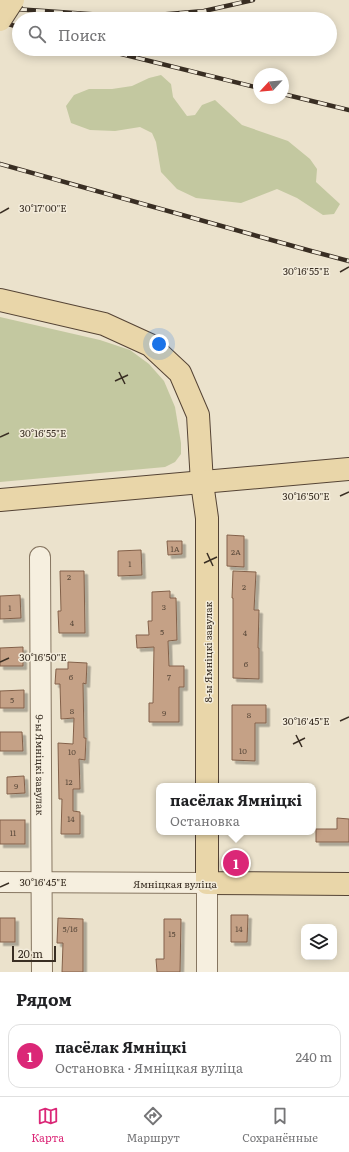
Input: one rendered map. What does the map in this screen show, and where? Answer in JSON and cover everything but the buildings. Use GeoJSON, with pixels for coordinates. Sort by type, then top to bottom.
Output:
{"type":"FeatureCollection","features":[{"type":"Feature","properties":{"kind":"main road"},"geometry":{"type":"LineString","coordinates":[[0,20],[13,0]]}},
{"type":"Feature","properties":{"kind":"main road","name":"8-ы Ямніцкі завулак"},"geometry":{"type":"LineString","coordinates":[[0,300],[104,324],[150,345],[180,373],[198,415],[202,483],[208,518],[208,783]]}},
{"type":"Feature","properties":{"kind":"main road"},"geometry":{"type":"LineString","coordinates":[[0,500],[349,469]]}},
{"type":"Feature","properties":{"kind":"main road"},"geometry":{"type":"LineString","coordinates":[[207,835],[207,883]]}},
{"type":"Feature","properties":{"kind":"main road","name":"Ямніцкая вуліца"},"geometry":{"type":"LineString","coordinates":[[207,883],[349,884]]}},
{"type":"Feature","properties":{"kind":"street","name":"9-ы Ямніцкі завулак"},"geometry":{"type":"LineString","coordinates":[[40,557],[42,972]]}},
{"type":"Feature","properties":{"kind":"street","name":"Ямніцкая вуліца"},"geometry":{"type":"LineString","coordinates":[[0,882],[207,883]]}},
{"type":"Feature","properties":{"kind":"street"},"geometry":{"type":"LineString","coordinates":[[207,883],[207,972]]}},
{"type":"Feature","properties":{"kind":"green space"},"geometry":{"type":"Polygon","coordinates":[[[161,75],[171,84],[173,97],[187,116],[195,115],[202,105],[215,100],[242,125],[288,141],[310,159],[317,169],[316,182],[340,204],[334,214],[323,215],[297,198],[277,189],[241,203],[196,198],[177,189],[161,172],[156,142],[152,133],[140,127],[115,131],[90,130],[71,123],[66,106],[74,95],[89,89],[112,89],[132,86],[149,78],[161,75]]]}},
{"type":"Feature","properties":{"kind":"green space"},"geometry":{"type":"Polygon","coordinates":[[[0,317],[100,340],[130,350],[149,364],[164,381],[175,407],[181,443],[181,454],[175,462],[165,467],[0,482],[0,317]]]}},
{"type":"Feature","properties":{"kind":"railway"},"geometry":{"type":"LineString","coordinates":[[192,12],[204,11],[253,0]]}},
{"type":"Feature","properties":{"kind":"railway"},"geometry":{"type":"LineString","coordinates":[[0,8],[59,12]]}},
{"type":"Feature","properties":{"kind":"railway"},"geometry":{"type":"LineString","coordinates":[[0,22],[12,25]]}},
{"type":"Feature","properties":{"kind":"railway"},"geometry":{"type":"LineString","coordinates":[[129,56],[253,87]]}},
{"type":"Feature","properties":{"kind":"railway"},"geometry":{"type":"LineString","coordinates":[[289,95],[349,110]]}},
{"type":"Feature","properties":{"kind":"railway"},"geometry":{"type":"LineString","coordinates":[[0,164],[349,261]]}},
{"type":"Feature","properties":{"kind":"place","name":"пасёлак Ямніцкі"},"geometry":{"type":"Point","coordinates":[236,863]}}]}
